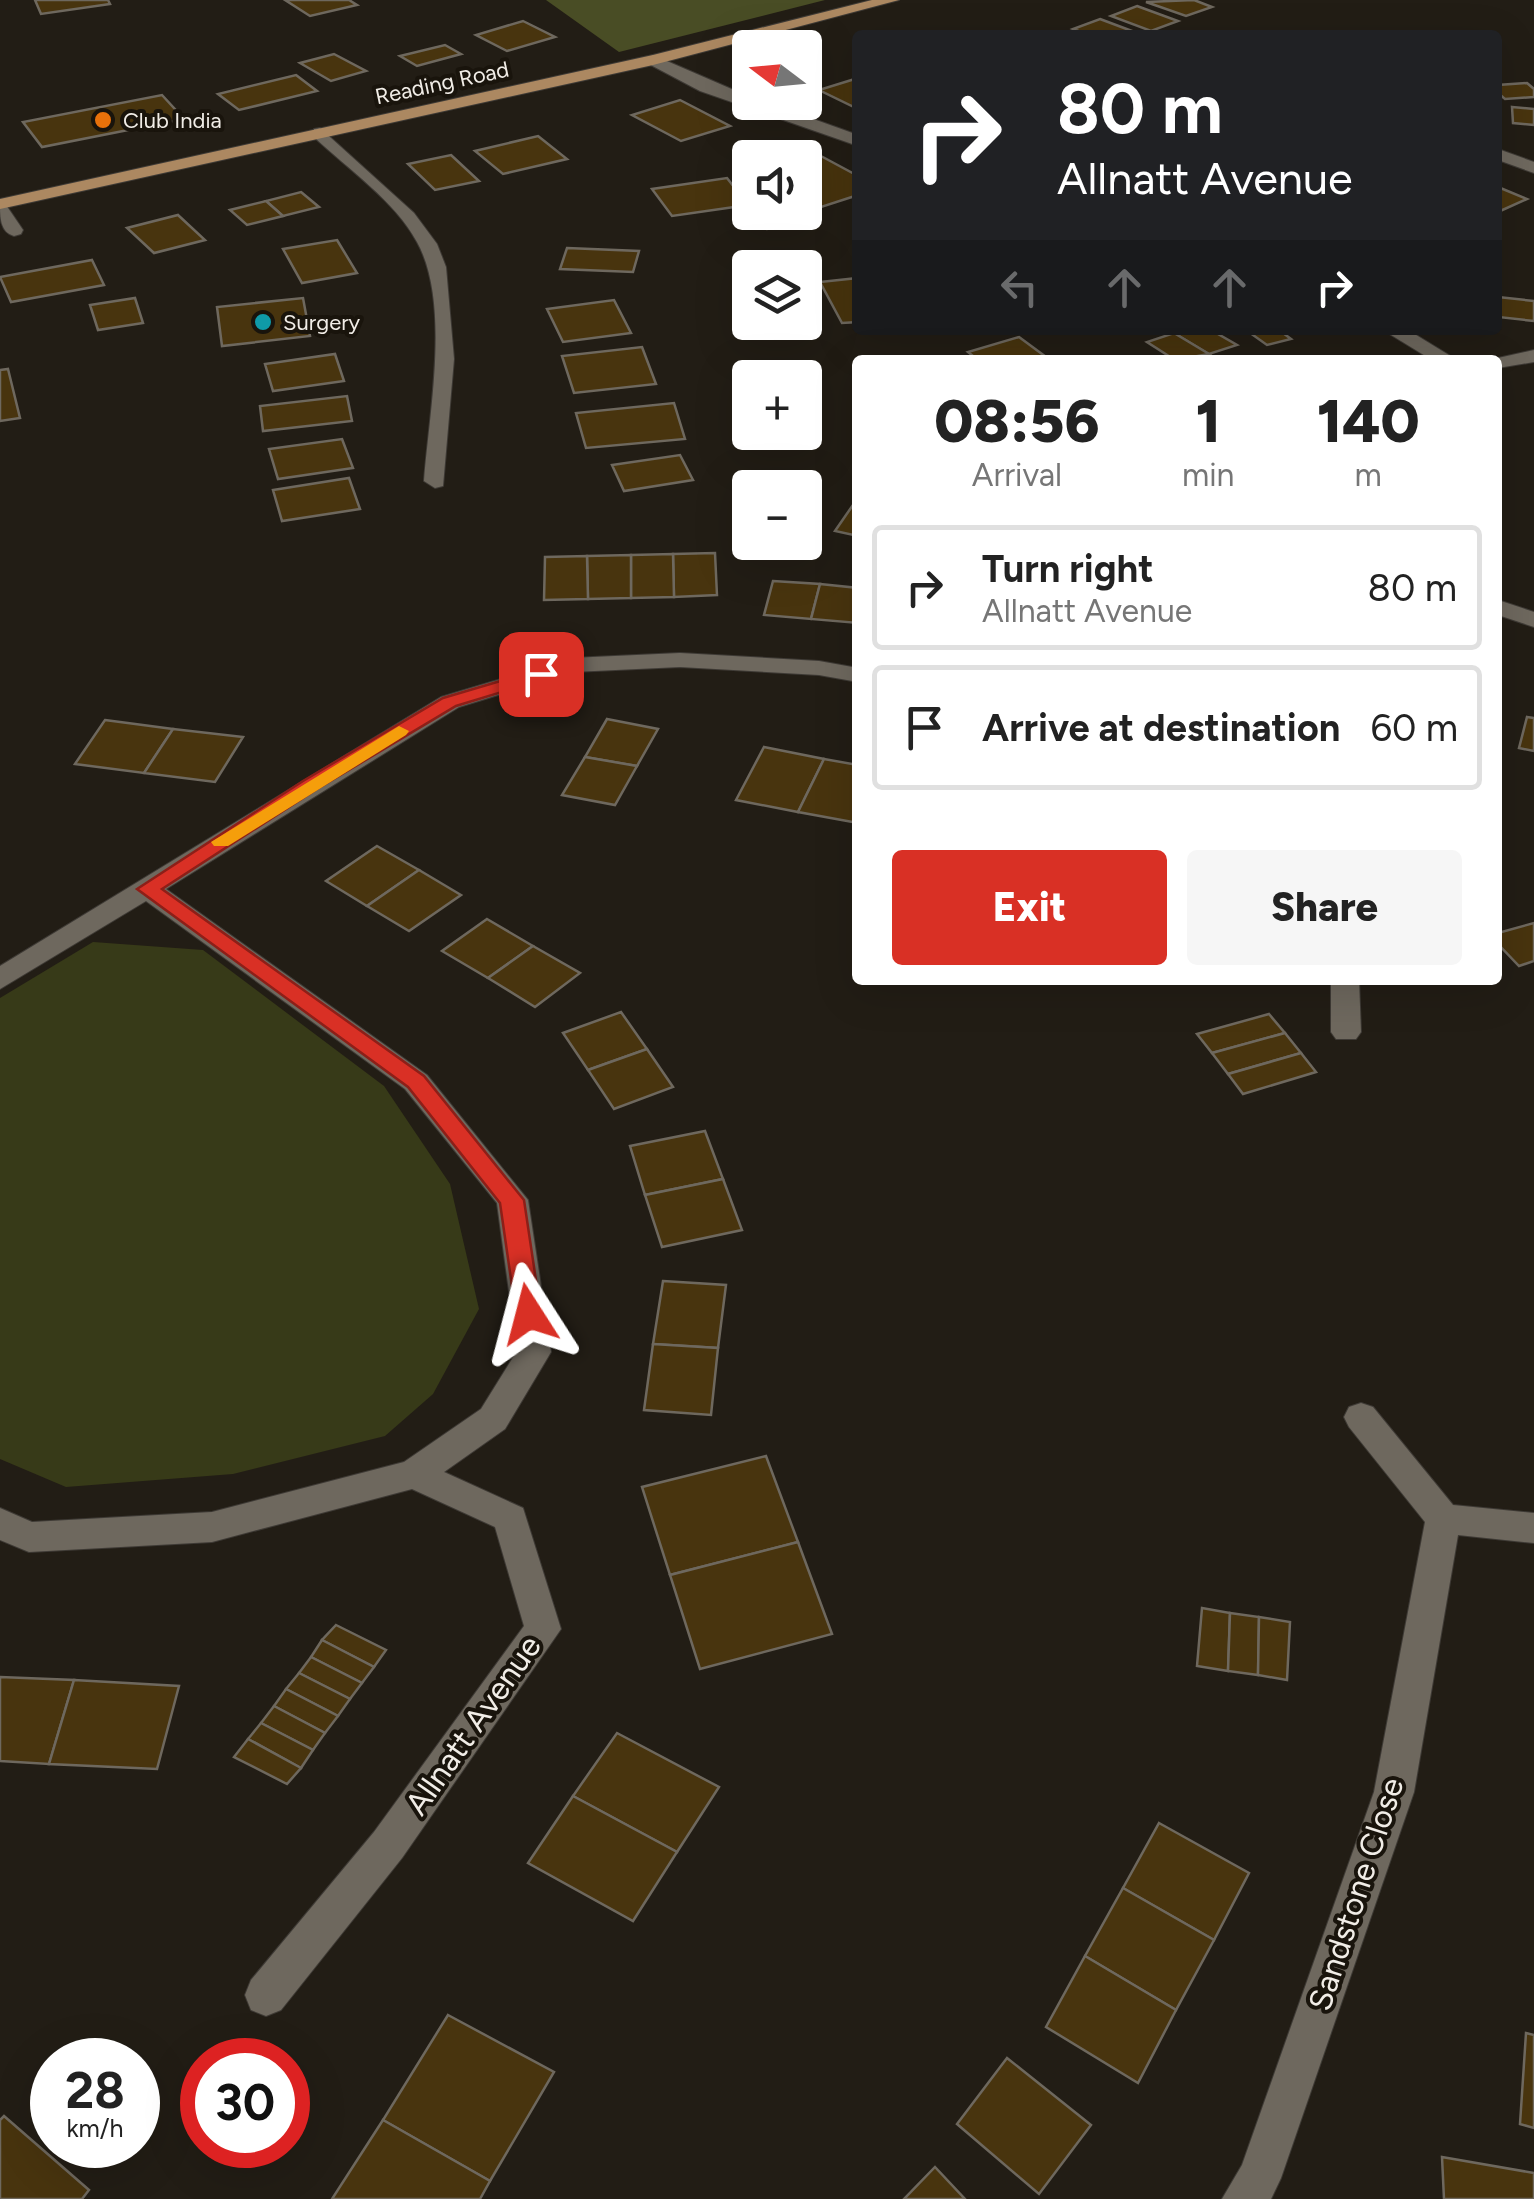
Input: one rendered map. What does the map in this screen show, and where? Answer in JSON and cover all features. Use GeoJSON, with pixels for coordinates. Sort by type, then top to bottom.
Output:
{"type":"FeatureCollection","features":[{"type":"Feature","properties":{"kind":"main road","name":"Reading Road"},"geometry":{"type":"LineString","coordinates":[[0,206],[327,140],[891,0]]}},
{"type":"Feature","properties":{"kind":"street"},"geometry":{"type":"LineString","coordinates":[[653,60],[706,87],[852,138]]}},
{"type":"Feature","properties":{"kind":"street"},"geometry":{"type":"LineString","coordinates":[[327,140],[427,242],[443,286],[435,482]]}},
{"type":"Feature","properties":{"kind":"street"},"geometry":{"type":"LineString","coordinates":[[1502,156],[1534,168]]}},
{"type":"Feature","properties":{"kind":"street"},"geometry":{"type":"LineString","coordinates":[[0,206],[14,230]]}},
{"type":"Feature","properties":{"kind":"street"},"geometry":{"type":"LineString","coordinates":[[1402,335],[1437,355]]}},
{"type":"Feature","properties":{"kind":"street"},"geometry":{"type":"LineString","coordinates":[[1502,361],[1534,356]]}},
{"type":"Feature","properties":{"kind":"street"},"geometry":{"type":"LineString","coordinates":[[1502,609],[1534,620]]}},
{"type":"Feature","properties":{"kind":"street"},"geometry":{"type":"LineString","coordinates":[[0,979],[450,702],[571,665],[680,660],[819,668],[852,674]]}},
{"type":"Feature","properties":{"kind":"street"},"geometry":{"type":"LineString","coordinates":[[0,1523],[29,1536],[212,1527],[414,1474],[493,1418],[534,1352],[512,1200],[416,1082],[148,889]]}},
{"type":"Feature","properties":{"kind":"street"},"geometry":{"type":"LineString","coordinates":[[1346,985],[1346,1032]]}},
{"type":"Feature","properties":{"kind":"street"},"geometry":{"type":"LineString","coordinates":[[1360,1416],[1443,1520],[1534,1528]]}},
{"type":"Feature","properties":{"kind":"street","name":"Allnatt Avenue"},"geometry":{"type":"LineString","coordinates":[[266,1994],[388,1845],[543,1629],[510,1518],[414,1474]]}},
{"type":"Feature","properties":{"kind":"street","name":"Sandstone Close"},"geometry":{"type":"LineString","coordinates":[[1244,2199],[1259,2178],[1394,1792],[1443,1520]]}},
{"type":"Feature","properties":{"kind":"green space"},"geometry":{"type":"Polygon","coordinates":[[[546,0],[825,0],[619,52],[546,0]]]}},
{"type":"Feature","properties":{"kind":"green space"},"geometry":{"type":"Polygon","coordinates":[[[93,942],[203,950],[384,1086],[450,1184],[479,1309],[433,1394],[385,1436],[233,1474],[66,1487],[0,1459],[0,998],[93,942]]]}},
{"type":"Feature","properties":{"kind":"building"},"geometry":{"type":"Polygon","coordinates":[[[35,0],[108,0],[110,4],[41,14],[35,0]]]}},
{"type":"Feature","properties":{"kind":"building"},"geometry":{"type":"Polygon","coordinates":[[[285,0],[349,0],[357,5],[310,16],[285,0]]]}},
{"type":"Feature","properties":{"kind":"building"},"geometry":{"type":"Polygon","coordinates":[[[1194,0],[1212,7],[1186,16],[1146,2],[1194,0]]]}},
{"type":"Feature","properties":{"kind":"building"},"geometry":{"type":"Polygon","coordinates":[[[1137,6],[1178,21],[1148,30],[1111,16],[1137,6]]]}},
{"type":"Feature","properties":{"kind":"building"},"geometry":{"type":"Polygon","coordinates":[[[1100,19],[1129,30],[1076,30],[1100,19]]]}},
{"type":"Feature","properties":{"kind":"building"},"geometry":{"type":"Polygon","coordinates":[[[523,21],[555,37],[507,51],[476,35],[523,21]]]}},
{"type":"Feature","properties":{"kind":"building"},"geometry":{"type":"Polygon","coordinates":[[[445,45],[461,54],[417,66],[400,56],[445,45]]]}},
{"type":"Feature","properties":{"kind":"building"},"geometry":{"type":"Polygon","coordinates":[[[334,54],[366,71],[331,81],[300,63],[334,54]]]}},
{"type":"Feature","properties":{"kind":"building"},"geometry":{"type":"Polygon","coordinates":[[[296,75],[317,91],[239,110],[218,94],[296,75]]]}},
{"type":"Feature","properties":{"kind":"building"},"geometry":{"type":"Polygon","coordinates":[[[852,80],[852,106],[822,91],[822,89],[852,80]]]}},
{"type":"Feature","properties":{"kind":"building"},"geometry":{"type":"Polygon","coordinates":[[[1527,83],[1534,89],[1534,97],[1505,99],[1502,85],[1527,83]]]}},
{"type":"Feature","properties":{"kind":"building","name":"Club India"},"geometry":{"type":"Polygon","coordinates":[[[162,95],[184,119],[42,147],[23,122],[162,95]]]}},
{"type":"Feature","properties":{"kind":"building"},"geometry":{"type":"Polygon","coordinates":[[[680,100],[730,126],[681,141],[632,115],[680,100]]]}},
{"type":"Feature","properties":{"kind":"building"},"geometry":{"type":"Polygon","coordinates":[[[1512,107],[1534,109],[1534,125],[1513,123],[1512,107]]]}},
{"type":"Feature","properties":{"kind":"building"},"geometry":{"type":"Polygon","coordinates":[[[538,136],[567,159],[503,174],[475,151],[538,136]]]}},
{"type":"Feature","properties":{"kind":"building"},"geometry":{"type":"Polygon","coordinates":[[[451,155],[479,181],[435,190],[408,164],[451,155]]]}},
{"type":"Feature","properties":{"kind":"building"},"geometry":{"type":"Polygon","coordinates":[[[822,157],[852,173],[852,197],[822,207],[822,157]]]}},
{"type":"Feature","properties":{"kind":"building"},"geometry":{"type":"Polygon","coordinates":[[[727,178],[732,184],[732,207],[672,216],[652,189],[727,178]]]}},
{"type":"Feature","properties":{"kind":"building"},"geometry":{"type":"Polygon","coordinates":[[[1502,189],[1527,199],[1502,210],[1502,189]]]}},
{"type":"Feature","properties":{"kind":"building"},"geometry":{"type":"Polygon","coordinates":[[[301,192],[319,207],[283,216],[266,201],[301,192]]]}},
{"type":"Feature","properties":{"kind":"building"},"geometry":{"type":"Polygon","coordinates":[[[266,201],[283,216],[247,225],[230,210],[266,201]]]}},
{"type":"Feature","properties":{"kind":"building"},"geometry":{"type":"Polygon","coordinates":[[[178,215],[205,240],[154,253],[127,228],[178,215]]]}},
{"type":"Feature","properties":{"kind":"building"},"geometry":{"type":"Polygon","coordinates":[[[337,240],[357,273],[302,283],[283,249],[337,240]]]}},
{"type":"Feature","properties":{"kind":"building"},"geometry":{"type":"Polygon","coordinates":[[[567,248],[639,251],[633,272],[560,269],[567,248]]]}},
{"type":"Feature","properties":{"kind":"building"},"geometry":{"type":"Polygon","coordinates":[[[92,260],[104,285],[11,302],[0,277],[92,260]]]}},
{"type":"Feature","properties":{"kind":"building"},"geometry":{"type":"Polygon","coordinates":[[[852,279],[852,322],[842,323],[822,282],[852,279]]]}},
{"type":"Feature","properties":{"kind":"building"},"geometry":{"type":"Polygon","coordinates":[[[1502,297],[1534,301],[1534,321],[1502,317],[1502,297]]]}},
{"type":"Feature","properties":{"kind":"building"},"geometry":{"type":"Polygon","coordinates":[[[135,298],[143,323],[98,330],[90,305],[135,298]]]}},
{"type":"Feature","properties":{"kind":"building","name":"Surgery"},"geometry":{"type":"Polygon","coordinates":[[[303,298],[310,336],[222,346],[217,307],[303,298]]]}},
{"type":"Feature","properties":{"kind":"building"},"geometry":{"type":"Polygon","coordinates":[[[614,300],[631,333],[563,342],[547,309],[614,300]]]}},
{"type":"Feature","properties":{"kind":"building"},"geometry":{"type":"Polygon","coordinates":[[[1177,335],[1220,335],[1237,345],[1209,354],[1177,335]]]}},
{"type":"Feature","properties":{"kind":"building"},"geometry":{"type":"Polygon","coordinates":[[[1177,335],[1209,354],[1167,355],[1147,342],[1177,335]]]}},
{"type":"Feature","properties":{"kind":"building"},"geometry":{"type":"Polygon","coordinates":[[[1253,335],[1286,335],[1291,339],[1267,345],[1253,335]]]}},
{"type":"Feature","properties":{"kind":"building"},"geometry":{"type":"Polygon","coordinates":[[[1019,337],[1043,355],[972,355],[968,352],[1019,337]]]}},
{"type":"Feature","properties":{"kind":"building"},"geometry":{"type":"Polygon","coordinates":[[[642,347],[656,384],[574,393],[562,356],[642,347]]]}},
{"type":"Feature","properties":{"kind":"building"},"geometry":{"type":"Polygon","coordinates":[[[335,354],[344,381],[273,391],[265,364],[335,354]]]}},
{"type":"Feature","properties":{"kind":"building"},"geometry":{"type":"Polygon","coordinates":[[[8,369],[20,418],[0,421],[0,370],[8,369]]]}},
{"type":"Feature","properties":{"kind":"building"},"geometry":{"type":"Polygon","coordinates":[[[347,396],[352,421],[263,431],[260,406],[347,396]]]}},
{"type":"Feature","properties":{"kind":"building"},"geometry":{"type":"Polygon","coordinates":[[[674,403],[685,439],[586,448],[576,413],[674,403]]]}},
{"type":"Feature","properties":{"kind":"building"},"geometry":{"type":"Polygon","coordinates":[[[342,439],[353,468],[278,479],[269,449],[342,439]]]}},
{"type":"Feature","properties":{"kind":"building"},"geometry":{"type":"Polygon","coordinates":[[[680,455],[693,480],[624,491],[612,465],[680,455]]]}},
{"type":"Feature","properties":{"kind":"building"},"geometry":{"type":"Polygon","coordinates":[[[349,478],[360,509],[282,521],[273,490],[349,478]]]}},
{"type":"Feature","properties":{"kind":"building"},"geometry":{"type":"Polygon","coordinates":[[[852,506],[852,535],[835,531],[852,506]]]}},
{"type":"Feature","properties":{"kind":"building"},"geometry":{"type":"Polygon","coordinates":[[[715,553],[717,595],[674,597],[673,554],[715,553]]]}},
{"type":"Feature","properties":{"kind":"building"},"geometry":{"type":"Polygon","coordinates":[[[673,554],[674,597],[631,598],[631,555],[673,554]]]}},
{"type":"Feature","properties":{"kind":"building"},"geometry":{"type":"Polygon","coordinates":[[[631,555],[631,598],[588,599],[587,556],[631,555]]]}},
{"type":"Feature","properties":{"kind":"building"},"geometry":{"type":"Polygon","coordinates":[[[587,556],[588,599],[544,600],[545,557],[587,556]]]}},
{"type":"Feature","properties":{"kind":"building"},"geometry":{"type":"Polygon","coordinates":[[[773,581],[820,584],[811,619],[764,615],[773,581]]]}},
{"type":"Feature","properties":{"kind":"building"},"geometry":{"type":"Polygon","coordinates":[[[820,584],[852,587],[852,622],[811,619],[820,584]]]}},
{"type":"Feature","properties":{"kind":"building"},"geometry":{"type":"Polygon","coordinates":[[[1527,717],[1534,718],[1534,751],[1519,748],[1527,717]]]}},
{"type":"Feature","properties":{"kind":"building"},"geometry":{"type":"Polygon","coordinates":[[[607,719],[658,729],[637,766],[585,757],[607,719]]]}},
{"type":"Feature","properties":{"kind":"building"},"geometry":{"type":"Polygon","coordinates":[[[105,720],[173,729],[144,773],[75,764],[105,720]]]}},
{"type":"Feature","properties":{"kind":"building"},"geometry":{"type":"Polygon","coordinates":[[[173,729],[243,737],[215,782],[144,773],[173,729]]]}},
{"type":"Feature","properties":{"kind":"building"},"geometry":{"type":"Polygon","coordinates":[[[764,747],[824,759],[798,812],[736,800],[764,747]]]}},
{"type":"Feature","properties":{"kind":"building"},"geometry":{"type":"Polygon","coordinates":[[[585,757],[637,766],[615,805],[562,795],[585,757]]]}},
{"type":"Feature","properties":{"kind":"building"},"geometry":{"type":"Polygon","coordinates":[[[824,759],[852,764],[852,822],[798,812],[824,759]]]}},
{"type":"Feature","properties":{"kind":"building"},"geometry":{"type":"Polygon","coordinates":[[[377,846],[419,870],[367,906],[326,881],[377,846]]]}},
{"type":"Feature","properties":{"kind":"building"},"geometry":{"type":"Polygon","coordinates":[[[419,870],[461,895],[409,931],[367,906],[419,870]]]}},
{"type":"Feature","properties":{"kind":"building"},"geometry":{"type":"Polygon","coordinates":[[[487,919],[533,946],[488,978],[442,951],[487,919]]]}},
{"type":"Feature","properties":{"kind":"building"},"geometry":{"type":"Polygon","coordinates":[[[1534,923],[1534,961],[1519,966],[1502,948],[1502,932],[1534,923]]]}},
{"type":"Feature","properties":{"kind":"building"},"geometry":{"type":"Polygon","coordinates":[[[533,946],[580,973],[535,1007],[488,978],[533,946]]]}},
{"type":"Feature","properties":{"kind":"building"},"geometry":{"type":"Polygon","coordinates":[[[621,1012],[647,1049],[588,1070],[563,1033],[621,1012]]]}},
{"type":"Feature","properties":{"kind":"building"},"geometry":{"type":"Polygon","coordinates":[[[1269,1014],[1285,1033],[1212,1053],[1197,1034],[1269,1014]]]}},
{"type":"Feature","properties":{"kind":"building"},"geometry":{"type":"Polygon","coordinates":[[[1285,1033],[1301,1053],[1228,1074],[1212,1053],[1285,1033]]]}},
{"type":"Feature","properties":{"kind":"building"},"geometry":{"type":"Polygon","coordinates":[[[647,1049],[673,1087],[614,1109],[588,1070],[647,1049]]]}},
{"type":"Feature","properties":{"kind":"building"},"geometry":{"type":"Polygon","coordinates":[[[1301,1053],[1316,1072],[1243,1094],[1228,1074],[1301,1053]]]}},
{"type":"Feature","properties":{"kind":"building"},"geometry":{"type":"Polygon","coordinates":[[[705,1131],[723,1179],[645,1195],[630,1146],[705,1131]]]}},
{"type":"Feature","properties":{"kind":"building"},"geometry":{"type":"Polygon","coordinates":[[[723,1179],[742,1230],[662,1247],[645,1195],[723,1179]]]}},
{"type":"Feature","properties":{"kind":"building"},"geometry":{"type":"Polygon","coordinates":[[[663,1281],[726,1285],[718,1348],[653,1344],[663,1281]]]}},
{"type":"Feature","properties":{"kind":"building"},"geometry":{"type":"Polygon","coordinates":[[[653,1344],[718,1348],[711,1415],[644,1410],[653,1344]]]}},
{"type":"Feature","properties":{"kind":"building"},"geometry":{"type":"Polygon","coordinates":[[[766,1456],[798,1542],[670,1575],[642,1487],[766,1456]]]}},
{"type":"Feature","properties":{"kind":"building"},"geometry":{"type":"Polygon","coordinates":[[[798,1542],[832,1634],[700,1669],[670,1575],[798,1542]]]}},
{"type":"Feature","properties":{"kind":"building"},"geometry":{"type":"Polygon","coordinates":[[[1202,1608],[1230,1613],[1228,1671],[1197,1666],[1202,1608]]]}},
{"type":"Feature","properties":{"kind":"building"},"geometry":{"type":"Polygon","coordinates":[[[1230,1613],[1259,1617],[1258,1675],[1228,1671],[1230,1613]]]}},
{"type":"Feature","properties":{"kind":"building"},"geometry":{"type":"Polygon","coordinates":[[[1259,1617],[1290,1622],[1287,1680],[1258,1675],[1259,1617]]]}},
{"type":"Feature","properties":{"kind":"building"},"geometry":{"type":"Polygon","coordinates":[[[336,1625],[386,1650],[374,1667],[322,1640],[336,1625]]]}},
{"type":"Feature","properties":{"kind":"building"},"geometry":{"type":"Polygon","coordinates":[[[322,1640],[374,1667],[362,1683],[311,1657],[322,1640]]]}},
{"type":"Feature","properties":{"kind":"building"},"geometry":{"type":"Polygon","coordinates":[[[311,1657],[362,1683],[350,1699],[299,1673],[311,1657]]]}},
{"type":"Feature","properties":{"kind":"building"},"geometry":{"type":"Polygon","coordinates":[[[299,1673],[350,1699],[338,1716],[286,1689],[299,1673]]]}},
{"type":"Feature","properties":{"kind":"building"},"geometry":{"type":"Polygon","coordinates":[[[0,1677],[74,1680],[49,1764],[0,1761],[0,1677]]]}},
{"type":"Feature","properties":{"kind":"building"},"geometry":{"type":"Polygon","coordinates":[[[74,1680],[179,1686],[157,1769],[49,1764],[74,1680]]]}},
{"type":"Feature","properties":{"kind":"building"},"geometry":{"type":"Polygon","coordinates":[[[286,1689],[338,1716],[325,1733],[274,1706],[286,1689]]]}},
{"type":"Feature","properties":{"kind":"building"},"geometry":{"type":"Polygon","coordinates":[[[274,1706],[325,1733],[313,1750],[261,1723],[274,1706]]]}},
{"type":"Feature","properties":{"kind":"building"},"geometry":{"type":"Polygon","coordinates":[[[261,1723],[313,1750],[301,1768],[248,1739],[261,1723]]]}},
{"type":"Feature","properties":{"kind":"building"},"geometry":{"type":"Polygon","coordinates":[[[617,1733],[719,1787],[677,1852],[573,1796],[617,1733]]]}},
{"type":"Feature","properties":{"kind":"building"},"geometry":{"type":"Polygon","coordinates":[[[248,1739],[301,1768],[287,1784],[234,1757],[248,1739]]]}},
{"type":"Feature","properties":{"kind":"building"},"geometry":{"type":"Polygon","coordinates":[[[573,1796],[677,1852],[633,1921],[528,1863],[573,1796]]]}},
{"type":"Feature","properties":{"kind":"building"},"geometry":{"type":"Polygon","coordinates":[[[1159,1823],[1249,1873],[1214,1940],[1123,1888],[1159,1823]]]}},
{"type":"Feature","properties":{"kind":"building"},"geometry":{"type":"Polygon","coordinates":[[[1123,1888],[1214,1940],[1176,2010],[1085,1956],[1123,1888]]]}},
{"type":"Feature","properties":{"kind":"building"},"geometry":{"type":"Polygon","coordinates":[[[1085,1956],[1176,2010],[1138,2083],[1046,2027],[1085,1956]]]}},
{"type":"Feature","properties":{"kind":"building"},"geometry":{"type":"Polygon","coordinates":[[[448,2015],[554,2072],[490,2181],[383,2120],[448,2015]]]}},
{"type":"Feature","properties":{"kind":"building"},"geometry":{"type":"Polygon","coordinates":[[[1526,2033],[1534,2035],[1534,2128],[1520,2124],[1526,2033]]]}},
{"type":"Feature","properties":{"kind":"building"},"geometry":{"type":"Polygon","coordinates":[[[1007,2058],[1091,2125],[1039,2194],[957,2124],[1007,2058]]]}},
{"type":"Feature","properties":{"kind":"building"},"geometry":{"type":"Polygon","coordinates":[[[4,2116],[30,2139],[30,2168],[64,2168],[89,2190],[82,2199],[0,2199],[0,2120],[4,2116]]]}},
{"type":"Feature","properties":{"kind":"building"},"geometry":{"type":"Polygon","coordinates":[[[383,2120],[490,2181],[480,2199],[332,2199],[383,2120]]]}},
{"type":"Feature","properties":{"kind":"building"},"geometry":{"type":"Polygon","coordinates":[[[1442,2157],[1534,2173],[1534,2199],[1444,2199],[1442,2157]]]}},
{"type":"Feature","properties":{"kind":"building"},"geometry":{"type":"Polygon","coordinates":[[[935,2167],[965,2199],[904,2199],[935,2167]]]}},
{"type":"Feature","properties":{"kind":"slow traffic"},"geometry":{"type":"LineString","coordinates":[[221,842],[399,731]]}},
{"type":"Feature","properties":{"kind":"place","name":"Club India"},"geometry":{"type":"Point","coordinates":[103,120]}},
{"type":"Feature","properties":{"kind":"place","name":"Surgery"},"geometry":{"type":"Point","coordinates":[263,322]}},
{"type":"Feature","properties":{"kind":"route"},"geometry":{"type":"LineString","coordinates":[[529,1314],[512,1200],[416,1082],[148,889],[310,785],[450,702],[541,674]]}}]}
